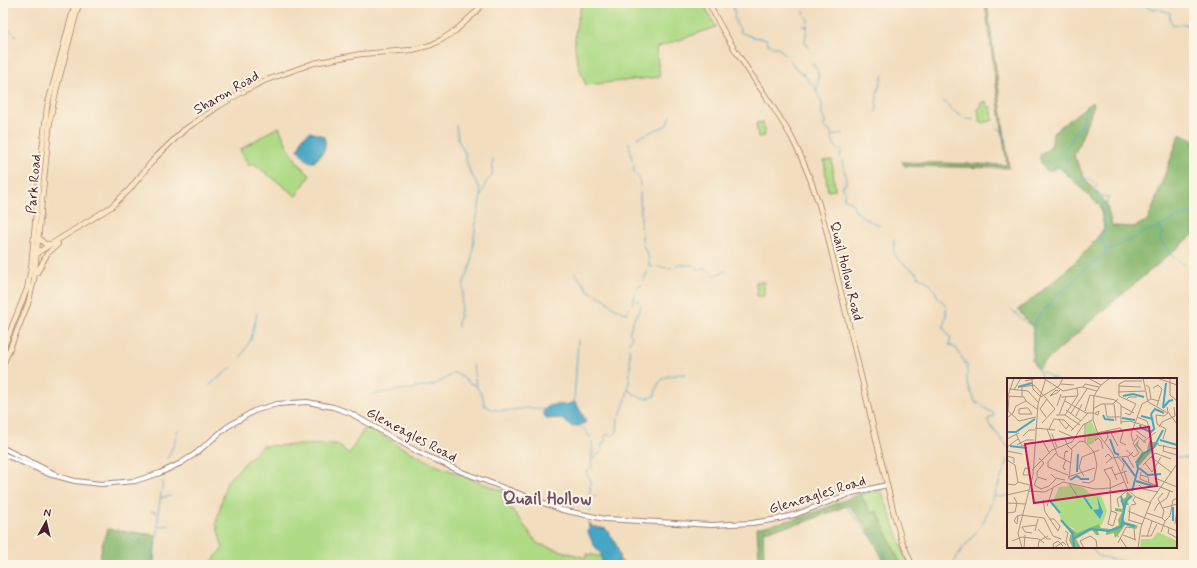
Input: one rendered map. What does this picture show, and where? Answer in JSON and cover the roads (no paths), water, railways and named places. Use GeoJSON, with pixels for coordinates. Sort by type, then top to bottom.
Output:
{"type":"FeatureCollection","features":[{"type":"Feature","properties":{"kind":"main road","name":"Park Road"},"geometry":{"type":"LineString","coordinates":[[3,349],[26,294],[32,256],[47,107],[75,3]]}},
{"type":"Feature","properties":{"kind":"main road","name":"Park Road"},"geometry":{"type":"LineString","coordinates":[[3,365],[28,304],[34,280],[38,253],[51,112],[80,3]]}},
{"type":"Feature","properties":{"kind":"main road","name":"Sharon Road"},"geometry":{"type":"LineString","coordinates":[[32,256],[111,207],[121,198],[155,158],[184,130],[244,91],[264,81],[314,63],[361,54],[412,50],[431,46],[455,31],[476,12],[483,3]]}},
{"type":"Feature","properties":{"kind":"main road","name":"Quail Hollow Road"},"geometry":{"type":"LineString","coordinates":[[709,3],[727,36],[792,138],[813,186],[826,229],[899,532],[912,565]]}},
{"type":"Feature","properties":{"kind":"main road"},"geometry":{"type":"LineString","coordinates":[[34,280],[47,254],[69,234]]}},
{"type":"Feature","properties":{"kind":"main road"},"geometry":{"type":"LineString","coordinates":[[39,238],[41,242],[45,244],[55,243]]}},
{"type":"Feature","properties":{"kind":"street","name":"Gleneagles Road"},"geometry":{"type":"LineString","coordinates":[[3,454],[49,474],[75,481],[101,484],[121,483],[142,479],[160,473],[181,463],[227,427],[247,415],[273,405],[300,402],[324,404],[344,410],[418,452],[446,466],[562,510],[605,519],[718,525],[752,523],[797,514],[852,493],[887,485]]}},
{"type":"Feature","properties":{"kind":"street","name":"Gleneagles Road"},"geometry":{"type":"LineString","coordinates":[[3,448],[58,476]]}},
{"type":"Feature","properties":{"kind":"water"},"geometry":{"type":"Polygon","coordinates":[[[310,132],[324,136],[325,140],[324,151],[314,162],[307,160],[298,149],[303,137],[310,132]]]}},
{"type":"Feature","properties":{"kind":"water"},"geometry":{"type":"Polygon","coordinates":[[[573,402],[576,403],[585,419],[585,423],[573,427],[561,419],[547,418],[544,415],[543,412],[549,406],[565,405],[573,402]]]}},
{"type":"Feature","properties":{"kind":"water"},"geometry":{"type":"Polygon","coordinates":[[[588,522],[591,526],[606,529],[609,533],[618,550],[619,565],[606,565],[602,563],[601,554],[593,544],[588,532],[588,522]]]}},
{"type":"Feature","properties":{"kind":"waterway"},"geometry":{"type":"LineString","coordinates":[[733,3],[734,18],[740,32],[753,37],[767,39],[768,44],[772,47],[778,47],[784,55]]}},
{"type":"Feature","properties":{"kind":"waterway"},"geometry":{"type":"LineString","coordinates":[[1142,3],[1152,10],[1158,9],[1170,13],[1170,20],[1173,25],[1188,24],[1194,28]]}},
{"type":"Feature","properties":{"kind":"waterway"},"geometry":{"type":"LineString","coordinates":[[803,11],[808,20],[805,42],[811,53]]}},
{"type":"Feature","properties":{"kind":"waterway"},"geometry":{"type":"LineString","coordinates":[[803,25],[807,27]]}},
{"type":"Feature","properties":{"kind":"waterway"},"geometry":{"type":"LineString","coordinates":[[3,28],[11,31],[16,36]]}},
{"type":"Feature","properties":{"kind":"waterway"},"geometry":{"type":"LineString","coordinates":[[790,60],[797,70],[804,74],[809,82],[814,85],[822,104],[822,115],[825,122],[824,126],[830,131],[835,146],[842,152],[840,156],[846,180],[846,184],[842,186],[842,189],[845,191],[844,199],[851,202],[856,211],[865,219],[880,225]]}},
{"type":"Feature","properties":{"kind":"waterway"},"geometry":{"type":"LineString","coordinates":[[812,63],[818,72],[817,91]]}},
{"type":"Feature","properties":{"kind":"waterway"},"geometry":{"type":"LineString","coordinates":[[875,112],[877,109],[878,92],[883,75]]}},
{"type":"Feature","properties":{"kind":"waterway"},"geometry":{"type":"LineString","coordinates":[[943,100],[956,113],[973,120]]}},
{"type":"Feature","properties":{"kind":"waterway"},"geometry":{"type":"LineString","coordinates":[[1042,378],[1033,358],[1033,325],[1039,315],[1059,292],[1072,283],[1082,270],[1096,262],[1106,252],[1101,237],[1105,228],[1105,218],[1102,205],[1108,201],[1109,197],[1096,195],[1094,189],[1098,185],[1091,180],[1085,178],[1079,183],[1074,177],[1064,172],[1066,161],[1064,150],[1071,141],[1076,130],[1082,126],[1085,111],[1088,107]]}},
{"type":"Feature","properties":{"kind":"waterway"},"geometry":{"type":"LineString","coordinates":[[637,138],[667,125],[671,116]]}},
{"type":"Feature","properties":{"kind":"waterway"},"geometry":{"type":"LineString","coordinates":[[456,125],[458,140],[465,153],[470,172],[479,187],[481,196]]}},
{"type":"Feature","properties":{"kind":"waterway"},"geometry":{"type":"LineString","coordinates":[[995,125],[1004,133],[1005,143]]}},
{"type":"Feature","properties":{"kind":"waterway"},"geometry":{"type":"LineString","coordinates":[[833,136],[843,133]]}},
{"type":"Feature","properties":{"kind":"waterway"},"geometry":{"type":"LineString","coordinates":[[629,142],[632,160]]}},
{"type":"Feature","properties":{"kind":"waterway"},"geometry":{"type":"LineString","coordinates":[[1042,156],[1049,163],[1064,169]]}},
{"type":"Feature","properties":{"kind":"waterway"},"geometry":{"type":"LineString","coordinates":[[458,327],[464,282],[471,265],[476,221],[481,197],[486,182],[492,176],[493,160]]}},
{"type":"Feature","properties":{"kind":"waterway"},"geometry":{"type":"LineString","coordinates":[[634,166],[634,173],[639,178],[640,186]]}},
{"type":"Feature","properties":{"kind":"waterway"},"geometry":{"type":"LineString","coordinates":[[640,193],[642,241],[649,259],[649,265],[643,281]]}},
{"type":"Feature","properties":{"kind":"waterway"},"geometry":{"type":"LineString","coordinates":[[1105,249],[1111,249],[1194,211]]}},
{"type":"Feature","properties":{"kind":"waterway"},"geometry":{"type":"LineString","coordinates":[[1160,226],[1160,229],[1163,232],[1160,238],[1164,247],[1172,256],[1184,264]]}},
{"type":"Feature","properties":{"kind":"waterway"},"geometry":{"type":"LineString","coordinates":[[894,240],[894,253],[896,256],[910,269],[916,272],[919,277],[929,283],[944,304],[946,308],[944,327],[951,338],[949,345],[956,348],[967,366],[967,383],[976,403],[980,403],[994,414],[993,417],[988,419],[989,424],[1007,446]]}},
{"type":"Feature","properties":{"kind":"waterway"},"geometry":{"type":"LineString","coordinates":[[676,265],[693,265],[699,269],[707,269],[714,275],[726,271]]}},
{"type":"Feature","properties":{"kind":"waterway"},"geometry":{"type":"LineString","coordinates":[[649,266],[653,267]]}},
{"type":"Feature","properties":{"kind":"waterway"},"geometry":{"type":"LineString","coordinates":[[658,267],[672,268]]}},
{"type":"Feature","properties":{"kind":"waterway"},"geometry":{"type":"LineString","coordinates":[[575,273],[589,291],[605,299],[612,306],[625,313],[627,313],[630,308]]}},
{"type":"Feature","properties":{"kind":"waterway"},"geometry":{"type":"LineString","coordinates":[[632,304],[637,289],[641,285]]}},
{"type":"Feature","properties":{"kind":"waterway"},"geometry":{"type":"LineString","coordinates":[[635,299],[639,302]]}},
{"type":"Feature","properties":{"kind":"waterway"},"geometry":{"type":"LineString","coordinates":[[629,343],[632,337],[629,333],[641,305]]}},
{"type":"Feature","properties":{"kind":"waterway"},"geometry":{"type":"LineString","coordinates":[[1012,310],[1026,323],[1033,325]]}},
{"type":"Feature","properties":{"kind":"waterway"},"geometry":{"type":"LineString","coordinates":[[241,357],[251,339],[257,313]]}},
{"type":"Feature","properties":{"kind":"waterway"},"geometry":{"type":"LineString","coordinates":[[574,402],[578,340]]}},
{"type":"Feature","properties":{"kind":"waterway"},"geometry":{"type":"LineString","coordinates":[[620,415],[628,391],[630,365],[629,348]]}},
{"type":"Feature","properties":{"kind":"waterway"},"geometry":{"type":"LineString","coordinates":[[473,365],[476,386],[483,397],[484,405],[501,411],[528,408],[544,409]]}},
{"type":"Feature","properties":{"kind":"waterway"},"geometry":{"type":"LineString","coordinates":[[210,385],[232,367]]}},
{"type":"Feature","properties":{"kind":"waterway"},"geometry":{"type":"LineString","coordinates":[[1041,373],[1043,372],[1052,378]]}},
{"type":"Feature","properties":{"kind":"waterway"},"geometry":{"type":"LineString","coordinates":[[374,394],[406,389],[410,390],[433,385],[453,373],[459,374],[469,383],[476,385]]}},
{"type":"Feature","properties":{"kind":"waterway"},"geometry":{"type":"LineString","coordinates":[[629,390],[641,398],[648,398],[655,396],[658,385],[664,378],[673,375],[685,374]]}},
{"type":"Feature","properties":{"kind":"waterway"},"geometry":{"type":"LineString","coordinates":[[593,459],[600,453],[602,443],[606,441],[606,434],[612,436],[617,432],[618,419]]}},
{"type":"Feature","properties":{"kind":"waterway"},"geometry":{"type":"LineString","coordinates":[[578,426],[583,428],[591,438]]}},
{"type":"Feature","properties":{"kind":"waterway"},"geometry":{"type":"LineString","coordinates":[[167,459],[174,444],[178,430]]}},
{"type":"Feature","properties":{"kind":"waterway"},"geometry":{"type":"LineString","coordinates":[[590,513],[589,498],[591,480],[586,473],[592,467],[592,442]]}},
{"type":"Feature","properties":{"kind":"waterway"},"geometry":{"type":"LineString","coordinates":[[1177,457],[1194,459]]}},
{"type":"Feature","properties":{"kind":"waterway"},"geometry":{"type":"LineString","coordinates":[[953,565],[984,521],[1007,463]]}},
{"type":"Feature","properties":{"kind":"waterway"},"geometry":{"type":"LineString","coordinates":[[153,560],[155,541],[158,531],[158,513],[163,482]]}},
{"type":"Feature","properties":{"kind":"waterway"},"geometry":{"type":"LineString","coordinates":[[995,496],[1002,497],[1007,495]]}},
{"type":"Feature","properties":{"kind":"waterway"},"geometry":{"type":"LineString","coordinates":[[160,498],[171,496]]}},
{"type":"Feature","properties":{"kind":"waterway"},"geometry":{"type":"LineString","coordinates":[[591,496],[596,497]]}},
{"type":"Feature","properties":{"kind":"waterway"},"geometry":{"type":"LineString","coordinates":[[847,507],[869,535],[875,534],[880,539],[887,565]]}},
{"type":"Feature","properties":{"kind":"waterway"},"geometry":{"type":"LineString","coordinates":[[151,511],[156,512]]}},
{"type":"Feature","properties":{"kind":"waterway"},"geometry":{"type":"LineString","coordinates":[[159,527],[169,525]]}},
{"type":"Feature","properties":{"kind":"waterway"},"geometry":{"type":"LineString","coordinates":[[137,532],[142,543],[153,554]]}},
{"type":"Feature","properties":{"kind":"waterway"},"geometry":{"type":"LineString","coordinates":[[1092,548],[1098,556],[1115,560],[1167,565]]}},
{"type":"Feature","properties":{"kind":"district","name":"Quail Hollow"},"geometry":{"type":"Point","coordinates":[547,498]}}]}
